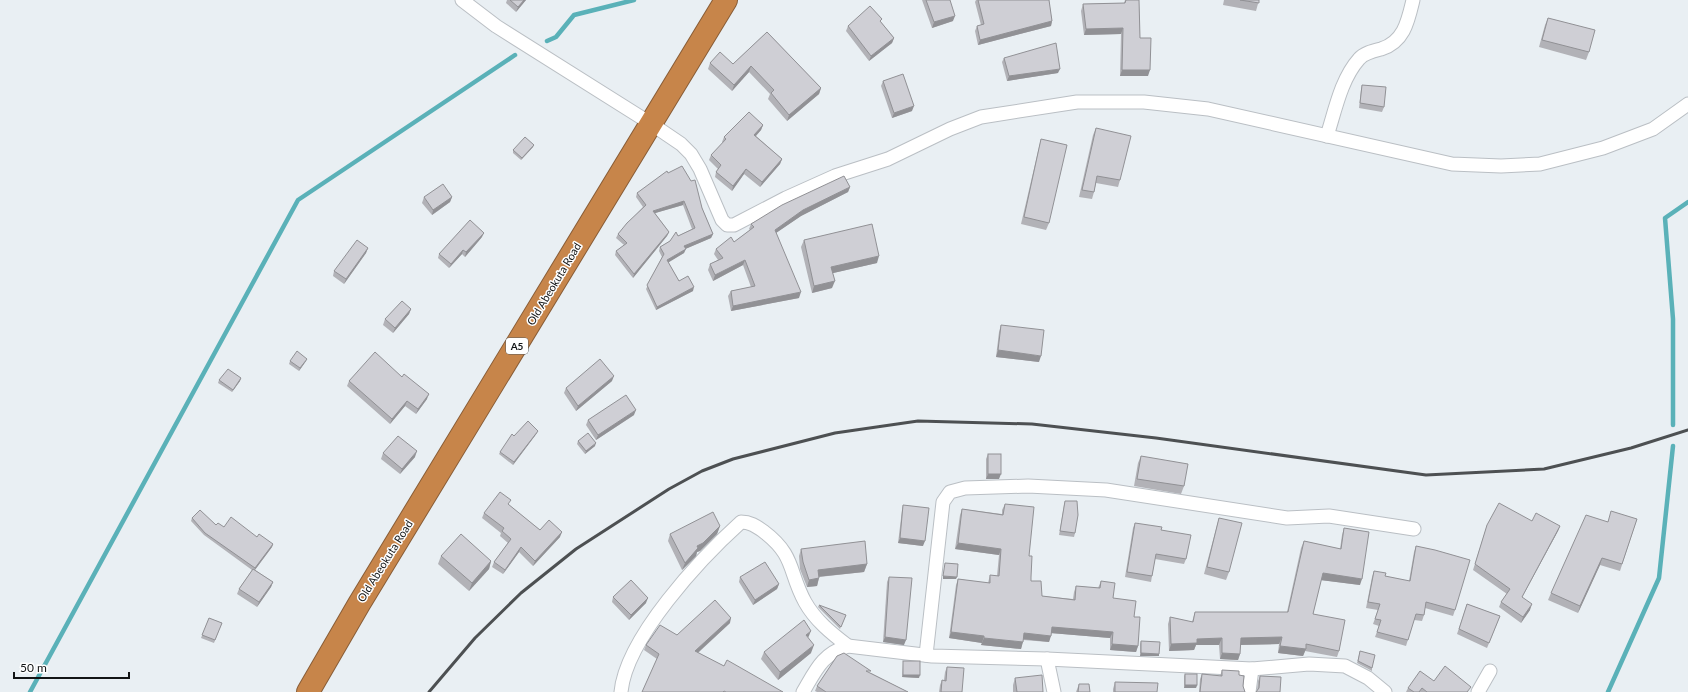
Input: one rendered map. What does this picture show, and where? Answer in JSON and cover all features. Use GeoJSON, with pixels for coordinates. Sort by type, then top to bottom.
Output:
{"type":"FeatureCollection","features":[{"type":"Feature","properties":{"kind":"highway","name":"Old Abeokuta Road"},"geometry":{"type":"LineString","coordinates":[[308,692],[359,604],[726,0]]}},
{"type":"Feature","properties":{"kind":"street"},"geometry":{"type":"LineString","coordinates":[[462,0],[496,26],[681,144],[691,154],[700,169],[722,220],[727,224],[734,225],[786,198],[834,176],[888,159],[950,129],[981,117],[1077,102],[1144,102],[1208,109],[1452,164],[1501,166],[1540,164],[1603,148],[1654,129],[1688,104]]}},
{"type":"Feature","properties":{"kind":"street"},"geometry":{"type":"LineString","coordinates":[[1327,136],[1344,86],[1353,66],[1366,53],[1388,46],[1400,37],[1407,24],[1412,0]]}},
{"type":"Feature","properties":{"kind":"street"},"geometry":{"type":"LineString","coordinates":[[926,655],[942,502],[950,492],[978,487],[1028,486],[1106,490],[1287,518],[1330,516],[1414,528]]}},
{"type":"Feature","properties":{"kind":"street"},"geometry":{"type":"LineString","coordinates":[[621,692],[632,652],[652,620],[701,562],[741,522],[748,522],[758,528],[781,546],[791,562],[802,597],[813,615],[828,631],[848,646]]}},
{"type":"Feature","properties":{"kind":"street"},"geometry":{"type":"LineString","coordinates":[[803,692],[822,660],[836,650],[848,646],[926,655],[1252,669],[1309,664],[1345,666],[1368,678],[1385,692]]}},
{"type":"Feature","properties":{"kind":"street"},"geometry":{"type":"LineString","coordinates":[[1047,659],[1054,692]]}},
{"type":"Feature","properties":{"kind":"street"},"geometry":{"type":"LineString","coordinates":[[1250,692],[1252,669]]}},
{"type":"Feature","properties":{"kind":"street"},"geometry":{"type":"LineString","coordinates":[[1478,692],[1490,671]]}},
{"type":"Feature","properties":{"kind":"street"},"geometry":{"type":"LineString","coordinates":[[1365,692],[1368,678]]}},
{"type":"Feature","properties":{"kind":"building"},"geometry":{"type":"Polygon","coordinates":[[[510,0],[524,0],[518,7],[510,0]]]}},
{"type":"Feature","properties":{"kind":"building"},"geometry":{"type":"Polygon","coordinates":[[[926,0],[950,0],[955,16],[934,22],[926,0]]]}},
{"type":"Feature","properties":{"kind":"building"},"geometry":{"type":"Polygon","coordinates":[[[978,0],[1049,0],[1052,21],[980,40],[977,26],[984,24],[978,0]]]}},
{"type":"Feature","properties":{"kind":"building"},"geometry":{"type":"Polygon","coordinates":[[[1126,0],[1139,0],[1140,38],[1151,38],[1150,70],[1122,70],[1123,28],[1086,29],[1083,4],[1125,3],[1126,0]]]}},
{"type":"Feature","properties":{"kind":"building"},"geometry":{"type":"Polygon","coordinates":[[[1240,0],[1259,0],[1259,3],[1240,0]]]}},
{"type":"Feature","properties":{"kind":"building"},"geometry":{"type":"Polygon","coordinates":[[[870,6],[882,19],[880,21],[894,38],[871,56],[848,26],[870,6]]]}},
{"type":"Feature","properties":{"kind":"building"},"geometry":{"type":"Polygon","coordinates":[[[1548,18],[1595,30],[1589,52],[1542,40],[1548,18]]]}},
{"type":"Feature","properties":{"kind":"building"},"geometry":{"type":"Polygon","coordinates":[[[767,32],[821,88],[789,115],[771,93],[774,90],[751,66],[734,85],[710,63],[720,52],[733,64],[767,32]]]}},
{"type":"Feature","properties":{"kind":"building"},"geometry":{"type":"Polygon","coordinates":[[[1056,43],[1060,69],[1009,76],[1004,58],[1056,43]]]}},
{"type":"Feature","properties":{"kind":"building"},"geometry":{"type":"Polygon","coordinates":[[[903,74],[914,106],[894,113],[883,81],[903,74]]]}},
{"type":"Feature","properties":{"kind":"building"},"geometry":{"type":"Polygon","coordinates":[[[1362,85],[1386,87],[1384,107],[1360,103],[1362,85]]]}},
{"type":"Feature","properties":{"kind":"building"},"geometry":{"type":"Polygon","coordinates":[[[749,112],[763,125],[754,135],[782,159],[762,182],[746,169],[733,186],[716,172],[721,165],[711,155],[726,139],[724,137],[749,112]]]}},
{"type":"Feature","properties":{"kind":"building"},"geometry":{"type":"Polygon","coordinates":[[[1096,128],[1131,136],[1120,180],[1097,176],[1094,192],[1082,190],[1096,128]]]}},
{"type":"Feature","properties":{"kind":"building"},"geometry":{"type":"Polygon","coordinates":[[[525,137],[534,145],[522,158],[513,150],[525,137]]]}},
{"type":"Feature","properties":{"kind":"building"},"geometry":{"type":"Polygon","coordinates":[[[1041,139],[1067,145],[1049,223],[1024,217],[1041,139]]]}},
{"type":"Feature","properties":{"kind":"building"},"geometry":{"type":"Polygon","coordinates":[[[682,166],[691,181],[695,180],[702,208],[713,234],[684,246],[686,249],[667,260],[679,281],[688,276],[694,287],[657,307],[647,285],[664,254],[660,247],[670,241],[676,232],[678,236],[695,228],[684,201],[653,211],[669,232],[634,274],[616,251],[627,243],[618,234],[646,205],[637,193],[667,171],[668,173],[682,166]]]}},
{"type":"Feature","properties":{"kind":"building"},"geometry":{"type":"Polygon","coordinates":[[[844,176],[850,187],[803,210],[775,230],[801,292],[733,306],[731,291],[755,286],[745,260],[715,275],[710,264],[723,258],[716,249],[731,237],[734,242],[754,227],[751,224],[782,205],[844,176]]]}},
{"type":"Feature","properties":{"kind":"building"},"geometry":{"type":"Polygon","coordinates":[[[443,184],[452,197],[433,210],[424,197],[443,184]]]}},
{"type":"Feature","properties":{"kind":"building"},"geometry":{"type":"Polygon","coordinates":[[[470,220],[484,233],[466,252],[463,250],[451,264],[439,254],[470,220]]]}},
{"type":"Feature","properties":{"kind":"building"},"geometry":{"type":"Polygon","coordinates":[[[872,224],[879,256],[831,267],[835,281],[814,286],[804,240],[872,224]]]}},
{"type":"Feature","properties":{"kind":"building"},"geometry":{"type":"Polygon","coordinates":[[[357,240],[368,248],[346,279],[334,271],[357,240]]]}},
{"type":"Feature","properties":{"kind":"building"},"geometry":{"type":"Polygon","coordinates":[[[402,301],[411,309],[395,328],[385,319],[402,301]]]}},
{"type":"Feature","properties":{"kind":"building"},"geometry":{"type":"Polygon","coordinates":[[[1001,325],[1044,330],[1041,356],[998,350],[1001,325]]]}},
{"type":"Feature","properties":{"kind":"building"},"geometry":{"type":"Polygon","coordinates":[[[297,351],[307,359],[300,368],[290,361],[297,351]]]}},
{"type":"Feature","properties":{"kind":"building"},"geometry":{"type":"Polygon","coordinates":[[[375,352],[402,377],[404,374],[429,394],[418,409],[407,401],[392,419],[349,381],[375,352]]]}},
{"type":"Feature","properties":{"kind":"building"},"geometry":{"type":"Polygon","coordinates":[[[600,359],[614,376],[578,406],[566,388],[600,359]]]}},
{"type":"Feature","properties":{"kind":"building"},"geometry":{"type":"Polygon","coordinates":[[[228,369],[241,378],[233,390],[219,380],[228,369]]]}},
{"type":"Feature","properties":{"kind":"building"},"geometry":{"type":"Polygon","coordinates":[[[626,395],[636,410],[598,435],[588,420],[626,395]]]}},
{"type":"Feature","properties":{"kind":"building"},"geometry":{"type":"Polygon","coordinates":[[[528,421],[538,431],[514,462],[500,452],[512,434],[514,436],[528,421]]]}},
{"type":"Feature","properties":{"kind":"building"},"geometry":{"type":"Polygon","coordinates":[[[588,433],[596,443],[586,451],[578,441],[588,433]]]}},
{"type":"Feature","properties":{"kind":"building"},"geometry":{"type":"Polygon","coordinates":[[[398,436],[417,451],[402,469],[383,453],[398,436]]]}},
{"type":"Feature","properties":{"kind":"building"},"geometry":{"type":"Polygon","coordinates":[[[988,454],[1001,454],[1001,474],[988,474],[988,454]]]}},
{"type":"Feature","properties":{"kind":"building"},"geometry":{"type":"Polygon","coordinates":[[[1141,456],[1188,464],[1184,486],[1137,479],[1141,456]]]}},
{"type":"Feature","properties":{"kind":"building"},"geometry":{"type":"Polygon","coordinates":[[[500,492],[511,500],[508,504],[540,530],[549,520],[562,532],[535,561],[521,547],[505,570],[494,562],[511,539],[502,531],[504,528],[484,513],[500,492]]]}},
{"type":"Feature","properties":{"kind":"building"},"geometry":{"type":"Polygon","coordinates":[[[1065,501],[1077,501],[1078,515],[1075,533],[1060,531],[1065,501]]]}},
{"type":"Feature","properties":{"kind":"building"},"geometry":{"type":"Polygon","coordinates":[[[1499,503],[1532,521],[1536,513],[1560,526],[1522,597],[1532,604],[1523,617],[1501,602],[1510,589],[1475,564],[1487,525],[1499,503]]]}},
{"type":"Feature","properties":{"kind":"building"},"geometry":{"type":"Polygon","coordinates":[[[1005,504],[1034,507],[1029,556],[1032,556],[1031,581],[1041,581],[1042,596],[1075,600],[1076,586],[1100,588],[1101,581],[1115,583],[1113,598],[1136,601],[1134,617],[1140,617],[1138,646],[1112,644],[1113,632],[1052,627],[1051,636],[1024,633],[1023,642],[984,638],[984,636],[951,632],[958,579],[990,583],[990,575],[999,576],[1001,549],[958,543],[962,509],[1003,515],[1005,504]]]}},
{"type":"Feature","properties":{"kind":"building"},"geometry":{"type":"Polygon","coordinates":[[[903,505],[929,508],[925,541],[900,538],[903,505]]]}},
{"type":"Feature","properties":{"kind":"building"},"geometry":{"type":"Polygon","coordinates":[[[200,510],[216,525],[218,523],[224,527],[231,517],[257,537],[259,534],[273,544],[255,568],[205,533],[192,518],[200,510]]]}},
{"type":"Feature","properties":{"kind":"building"},"geometry":{"type":"Polygon","coordinates":[[[1611,511],[1637,519],[1622,564],[1602,558],[1580,606],[1551,593],[1586,515],[1608,522],[1611,511]]]}},
{"type":"Feature","properties":{"kind":"building"},"geometry":{"type":"Polygon","coordinates":[[[713,512],[720,526],[703,543],[697,546],[698,548],[685,563],[670,534],[713,512]]]}},
{"type":"Feature","properties":{"kind":"building"},"geometry":{"type":"Polygon","coordinates":[[[1219,518],[1242,523],[1229,572],[1207,567],[1219,518]]]}},
{"type":"Feature","properties":{"kind":"building"},"geometry":{"type":"Polygon","coordinates":[[[1135,523],[1162,527],[1161,530],[1191,535],[1186,559],[1156,554],[1152,576],[1127,572],[1135,523]]]}},
{"type":"Feature","properties":{"kind":"building"},"geometry":{"type":"Polygon","coordinates":[[[1344,528],[1369,532],[1362,579],[1323,573],[1313,614],[1345,620],[1339,651],[1306,644],[1306,649],[1280,646],[1282,637],[1241,638],[1240,654],[1222,653],[1222,638],[1197,639],[1197,643],[1171,644],[1170,617],[1193,622],[1195,612],[1288,612],[1304,541],[1341,549],[1344,528]]]}},
{"type":"Feature","properties":{"kind":"building"},"geometry":{"type":"Polygon","coordinates":[[[461,534],[491,561],[472,583],[441,556],[461,534]]]}},
{"type":"Feature","properties":{"kind":"building"},"geometry":{"type":"Polygon","coordinates":[[[865,541],[867,564],[818,570],[819,578],[809,580],[803,562],[801,549],[865,541]]]}},
{"type":"Feature","properties":{"kind":"building"},"geometry":{"type":"Polygon","coordinates":[[[1416,546],[1470,560],[1455,610],[1426,602],[1424,615],[1416,614],[1408,640],[1377,632],[1381,620],[1375,619],[1380,604],[1368,602],[1374,571],[1386,573],[1385,576],[1410,581],[1416,546]]]}},
{"type":"Feature","properties":{"kind":"building"},"geometry":{"type":"Polygon","coordinates":[[[765,562],[779,584],[755,600],[740,577],[765,562]]]}},
{"type":"Feature","properties":{"kind":"building"},"geometry":{"type":"Polygon","coordinates":[[[945,563],[958,564],[957,577],[943,576],[945,563]]]}},
{"type":"Feature","properties":{"kind":"building"},"geometry":{"type":"Polygon","coordinates":[[[253,569],[273,582],[259,602],[239,589],[253,569]]]}},
{"type":"Feature","properties":{"kind":"building"},"geometry":{"type":"Polygon","coordinates":[[[889,577],[912,578],[906,640],[885,637],[889,577]]]}},
{"type":"Feature","properties":{"kind":"building"},"geometry":{"type":"Polygon","coordinates":[[[631,580],[648,598],[631,615],[613,597],[631,580]]]}},
{"type":"Feature","properties":{"kind":"building"},"geometry":{"type":"Polygon","coordinates":[[[715,600],[731,618],[695,651],[724,666],[727,660],[783,692],[642,692],[659,654],[646,645],[660,625],[677,635],[715,600]]]}},
{"type":"Feature","properties":{"kind":"building"},"geometry":{"type":"Polygon","coordinates":[[[1467,604],[1500,616],[1489,643],[1459,629],[1467,604]]]}},
{"type":"Feature","properties":{"kind":"building"},"geometry":{"type":"Polygon","coordinates":[[[819,605],[846,615],[841,627],[819,605]]]}},
{"type":"Feature","properties":{"kind":"building"},"geometry":{"type":"Polygon","coordinates":[[[209,618],[222,623],[215,640],[202,635],[209,618]]]}},
{"type":"Feature","properties":{"kind":"building"},"geometry":{"type":"Polygon","coordinates":[[[804,620],[811,631],[806,635],[814,645],[780,672],[764,652],[804,620]]]}},
{"type":"Feature","properties":{"kind":"building"},"geometry":{"type":"Polygon","coordinates":[[[1141,641],[1160,642],[1159,654],[1141,653],[1141,641]]]}},
{"type":"Feature","properties":{"kind":"building"},"geometry":{"type":"Polygon","coordinates":[[[1360,651],[1375,655],[1372,668],[1358,661],[1360,651]]]}},
{"type":"Feature","properties":{"kind":"building"},"geometry":{"type":"Polygon","coordinates":[[[844,653],[871,671],[866,671],[908,692],[826,692],[817,686],[837,656],[844,653]]]}},
{"type":"Feature","properties":{"kind":"building"},"geometry":{"type":"Polygon","coordinates":[[[903,661],[920,661],[920,675],[903,675],[903,661]]]}},
{"type":"Feature","properties":{"kind":"building"},"geometry":{"type":"Polygon","coordinates":[[[1445,666],[1471,687],[1467,692],[1427,692],[1422,688],[1419,692],[1414,692],[1408,688],[1420,671],[1434,681],[1445,666]]]}},
{"type":"Feature","properties":{"kind":"building"},"geometry":{"type":"Polygon","coordinates":[[[947,667],[964,668],[962,692],[941,692],[942,680],[946,681],[947,667]]]}},
{"type":"Feature","properties":{"kind":"building"},"geometry":{"type":"Polygon","coordinates":[[[1222,670],[1239,671],[1239,675],[1244,676],[1243,686],[1245,692],[1200,692],[1202,674],[1222,676],[1222,670]]]}},
{"type":"Feature","properties":{"kind":"building"},"geometry":{"type":"Polygon","coordinates":[[[1185,674],[1197,674],[1197,685],[1185,685],[1185,674]]]}},
{"type":"Feature","properties":{"kind":"building"},"geometry":{"type":"Polygon","coordinates":[[[1042,675],[1043,692],[1017,692],[1015,678],[1042,675]]]}},
{"type":"Feature","properties":{"kind":"building"},"geometry":{"type":"Polygon","coordinates":[[[1260,676],[1281,677],[1280,692],[1256,692],[1259,688],[1260,676]]]}},
{"type":"Feature","properties":{"kind":"building"},"geometry":{"type":"Polygon","coordinates":[[[1115,682],[1158,683],[1157,692],[1115,692],[1115,682]]]}},
{"type":"Feature","properties":{"kind":"building"},"geometry":{"type":"Polygon","coordinates":[[[1079,684],[1089,684],[1090,692],[1078,692],[1079,684]]]}},
{"type":"Feature","properties":{"kind":"waterway"},"geometry":{"type":"LineString","coordinates":[[547,41],[556,37],[574,15],[634,0]]}},
{"type":"Feature","properties":{"kind":"waterway"},"geometry":{"type":"LineString","coordinates":[[30,692],[298,200],[515,55]]}},
{"type":"Feature","properties":{"kind":"waterway"},"geometry":{"type":"LineString","coordinates":[[1673,425],[1673,319],[1665,218],[1688,202]]}},
{"type":"Feature","properties":{"kind":"waterway"},"geometry":{"type":"LineString","coordinates":[[1608,692],[1659,578],[1673,446]]}},
{"type":"Feature","properties":{"kind":"railway"},"geometry":{"type":"LineString","coordinates":[[429,692],[475,638],[521,593],[576,549],[669,489],[702,471],[733,459],[835,433],[918,421],[1032,424],[1156,438],[1426,475],[1544,469],[1631,448],[1688,430]]}}]}
